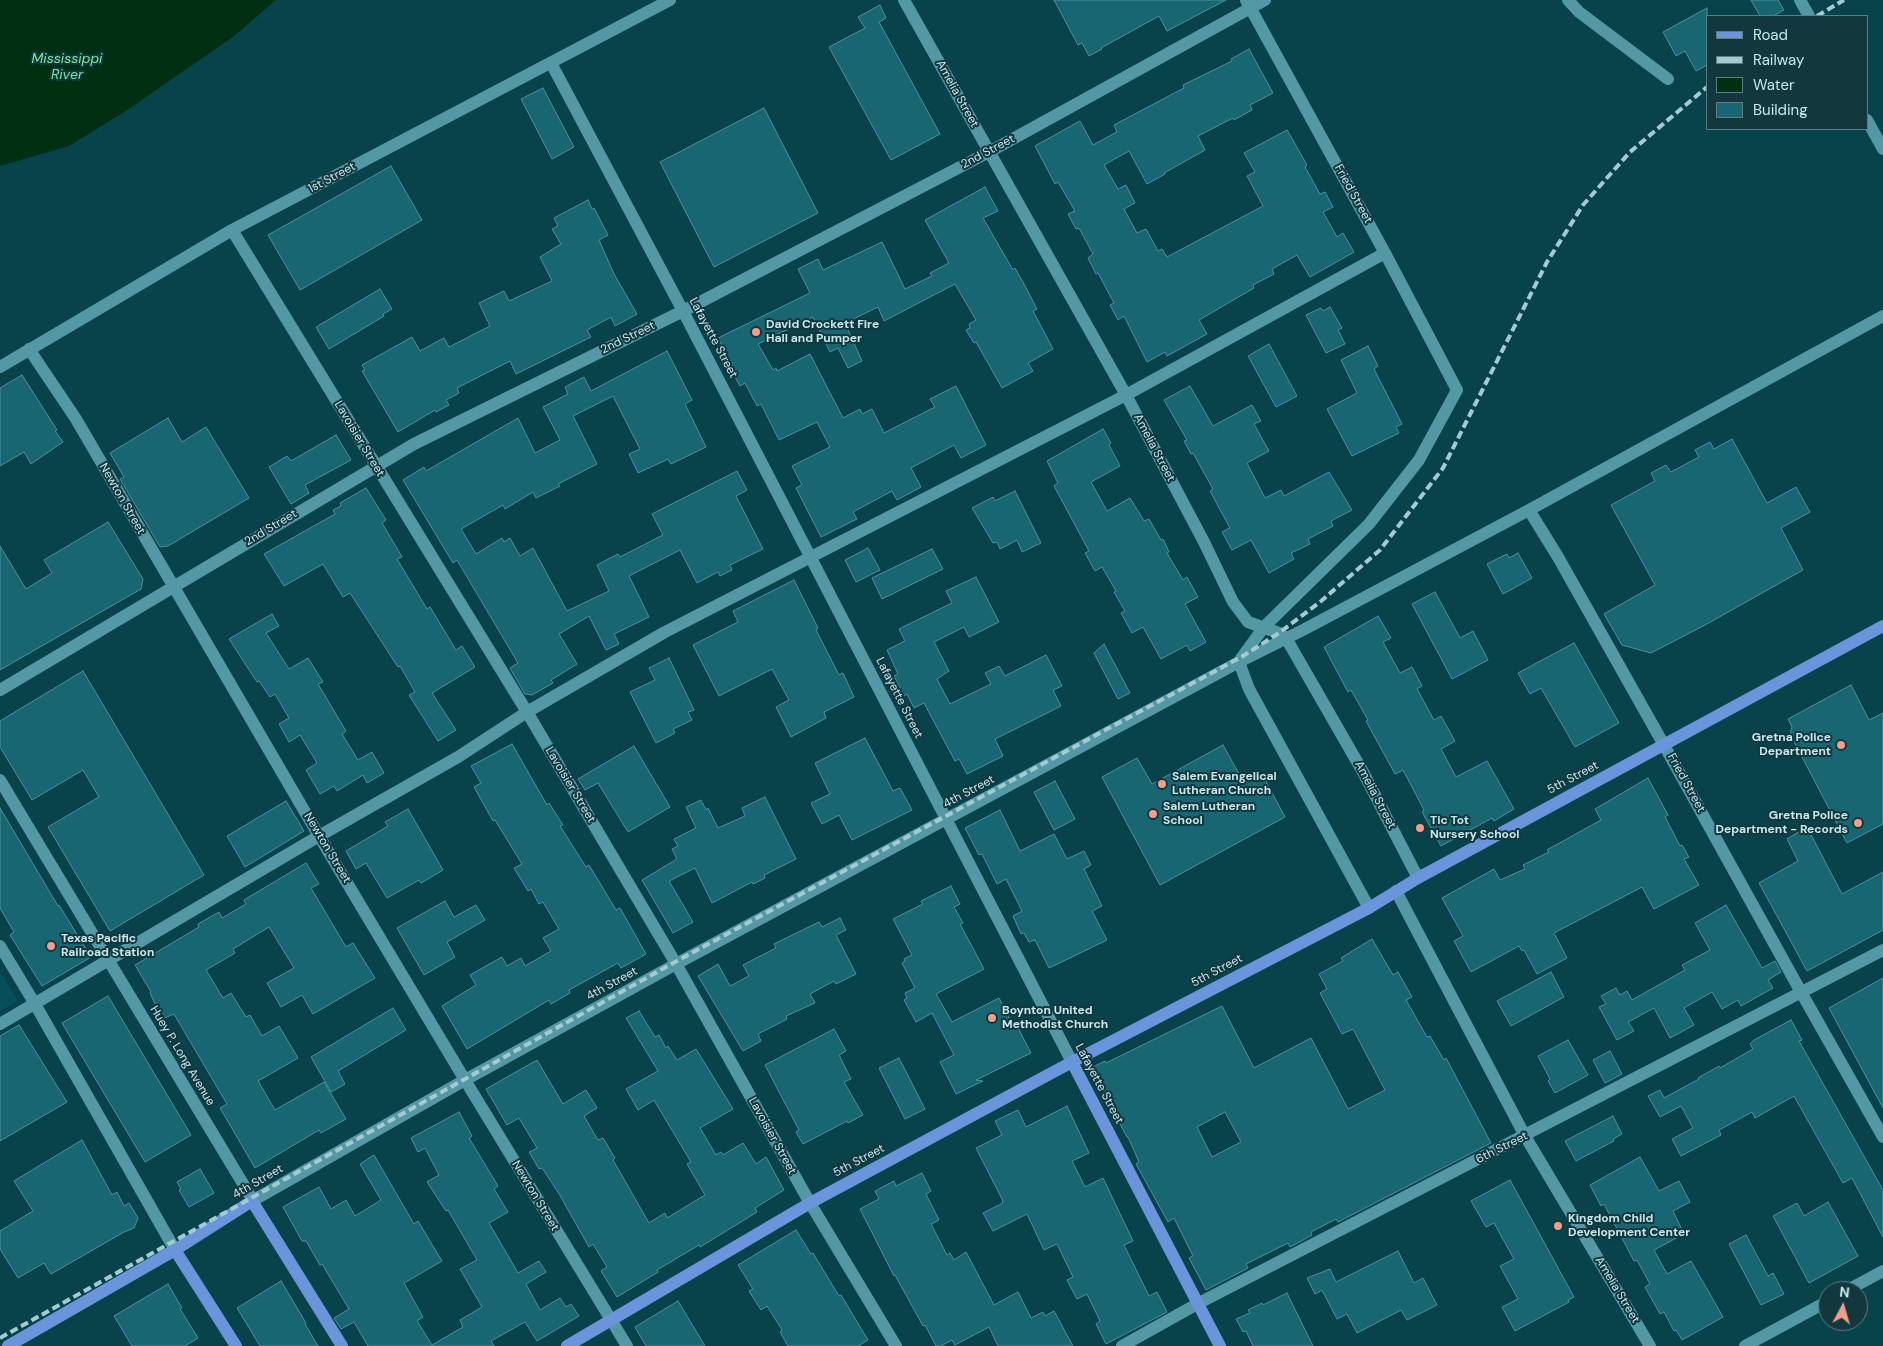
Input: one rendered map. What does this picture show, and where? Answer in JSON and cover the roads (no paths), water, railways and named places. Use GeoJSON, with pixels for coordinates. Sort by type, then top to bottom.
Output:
{"type":"FeatureCollection","features":[{"type":"Feature","properties":{"kind":"main road","name":"5th Street"},"geometry":{"type":"LineString","coordinates":[[567,1346],[810,1203],[1072,1062],[1369,908],[1418,878],[1883,626]]}},
{"type":"Feature","properties":{"kind":"main road","name":"Lafayette Street"},"geometry":{"type":"LineString","coordinates":[[1072,1062],[1220,1346]]}},
{"type":"Feature","properties":{"kind":"main road","name":"4th Street"},"geometry":{"type":"LineString","coordinates":[[8,1346],[175,1250],[252,1201]]}},
{"type":"Feature","properties":{"kind":"main road","name":"Huey P. Long Avenue"},"geometry":{"type":"LineString","coordinates":[[252,1201],[342,1346]]}},
{"type":"Feature","properties":{"kind":"main road"},"geometry":{"type":"LineString","coordinates":[[175,1250],[236,1346]]}},
{"type":"Feature","properties":{"kind":"street","name":"1st Street"},"geometry":{"type":"LineString","coordinates":[[0,367],[232,230],[670,0]]}},
{"type":"Feature","properties":{"kind":"street","name":"Amelia Street"},"geometry":{"type":"LineString","coordinates":[[904,0],[1126,395],[1204,542],[1233,602],[1248,622],[1264,627],[1286,638],[1363,772],[1418,878]]}},
{"type":"Feature","properties":{"kind":"street","name":"2nd Street"},"geometry":{"type":"LineString","coordinates":[[0,690],[423,439],[683,311],[989,152],[1248,4],[1265,0]]}},
{"type":"Feature","properties":{"kind":"street"},"geometry":{"type":"LineString","coordinates":[[1568,0],[1579,12],[1668,79]]}},
{"type":"Feature","properties":{"kind":"street"},"geometry":{"type":"LineString","coordinates":[[1800,0],[1808,15]]}},
{"type":"Feature","properties":{"kind":"street","name":"Fried Street"},"geometry":{"type":"LineString","coordinates":[[1248,4],[1457,390],[1419,460],[1369,524],[1264,627]]}},
{"type":"Feature","properties":{"kind":"street","name":"Lafayette Street"},"geometry":{"type":"LineString","coordinates":[[551,63],[812,558],[1072,1062]]}},
{"type":"Feature","properties":{"kind":"street"},"geometry":{"type":"LineString","coordinates":[[1868,122],[1883,149]]}},
{"type":"Feature","properties":{"kind":"street","name":"Lavoisier Street"},"geometry":{"type":"LineString","coordinates":[[232,230],[527,712],[676,964],[810,1203],[896,1346]]}},
{"type":"Feature","properties":{"kind":"street"},"geometry":{"type":"LineString","coordinates":[[0,1024],[319,836],[458,757],[527,712],[666,632],[1126,395],[1385,254]]}},
{"type":"Feature","properties":{"kind":"street","name":"4th Street"},"geometry":{"type":"LineString","coordinates":[[252,1201],[465,1080],[676,964],[1238,662],[1529,510],[1883,316]]}},
{"type":"Feature","properties":{"kind":"street","name":"Newton Street"},"geometry":{"type":"LineString","coordinates":[[29,349],[76,419],[319,836],[627,1346]]}},
{"type":"Feature","properties":{"kind":"street","name":"Fried Street"},"geometry":{"type":"LineString","coordinates":[[1529,510],[1558,557],[1883,1137]]}},
{"type":"Feature","properties":{"kind":"street"},"geometry":{"type":"LineString","coordinates":[[1264,627],[1238,662],[1249,689],[1369,908]]}},
{"type":"Feature","properties":{"kind":"street","name":"Huey P. Long Avenue"},"geometry":{"type":"LineString","coordinates":[[0,780],[252,1201]]}},
{"type":"Feature","properties":{"kind":"street","name":"Amelia Street"},"geometry":{"type":"LineString","coordinates":[[1396,891],[1525,1136],[1650,1346]]}},
{"type":"Feature","properties":{"kind":"street"},"geometry":{"type":"LineString","coordinates":[[0,946],[175,1250]]}},
{"type":"Feature","properties":{"kind":"street","name":"6th Street"},"geometry":{"type":"LineString","coordinates":[[1122,1346],[1199,1303],[1883,950]]}},
{"type":"Feature","properties":{"kind":"street"},"geometry":{"type":"LineString","coordinates":[[1864,1281],[1883,1271]]}},
{"type":"Feature","properties":{"kind":"street"},"geometry":{"type":"LineString","coordinates":[[1745,1346],[1818,1306]]}},
{"type":"Feature","properties":{"kind":"water","name":"Mississippi River"},"geometry":{"type":"Polygon","coordinates":[[[0,0],[276,0],[234,36],[126,111],[69,146],[0,166],[0,0]]]}},
{"type":"Feature","properties":{"kind":"railway"},"geometry":{"type":"LineString","coordinates":[[1819,15],[1844,0]]}},
{"type":"Feature","properties":{"kind":"railway"},"geometry":{"type":"LineString","coordinates":[[0,1338],[675,962],[1243,656],[1279,633],[1320,602],[1380,550],[1443,468],[1547,262],[1583,205],[1630,152],[1706,88]]}},
{"type":"Feature","properties":{"kind":"place","name":"David Crockett Fire Hall and Pumper"},"geometry":{"type":"Point","coordinates":[756,332]}},
{"type":"Feature","properties":{"kind":"place","name":"Gretna Police Department"},"geometry":{"type":"Point","coordinates":[1841,745]}},
{"type":"Feature","properties":{"kind":"place","name":"Salem Evangelical Lutheran Church"},"geometry":{"type":"Point","coordinates":[1162,784]}},
{"type":"Feature","properties":{"kind":"place","name":"Salem Lutheran School"},"geometry":{"type":"Point","coordinates":[1153,814]}},
{"type":"Feature","properties":{"kind":"place","name":"Gretna Police Department - Records"},"geometry":{"type":"Point","coordinates":[1858,823]}},
{"type":"Feature","properties":{"kind":"place","name":"Tic Tot Nursery School"},"geometry":{"type":"Point","coordinates":[1420,828]}},
{"type":"Feature","properties":{"kind":"place","name":"Texas Pacific Railroad Station"},"geometry":{"type":"Point","coordinates":[51,946]}},
{"type":"Feature","properties":{"kind":"place","name":"Boynton United Methodist Church"},"geometry":{"type":"Point","coordinates":[992,1018]}},
{"type":"Feature","properties":{"kind":"place","name":"Kingdom Child Development Center"},"geometry":{"type":"Point","coordinates":[1558,1226]}}]}
